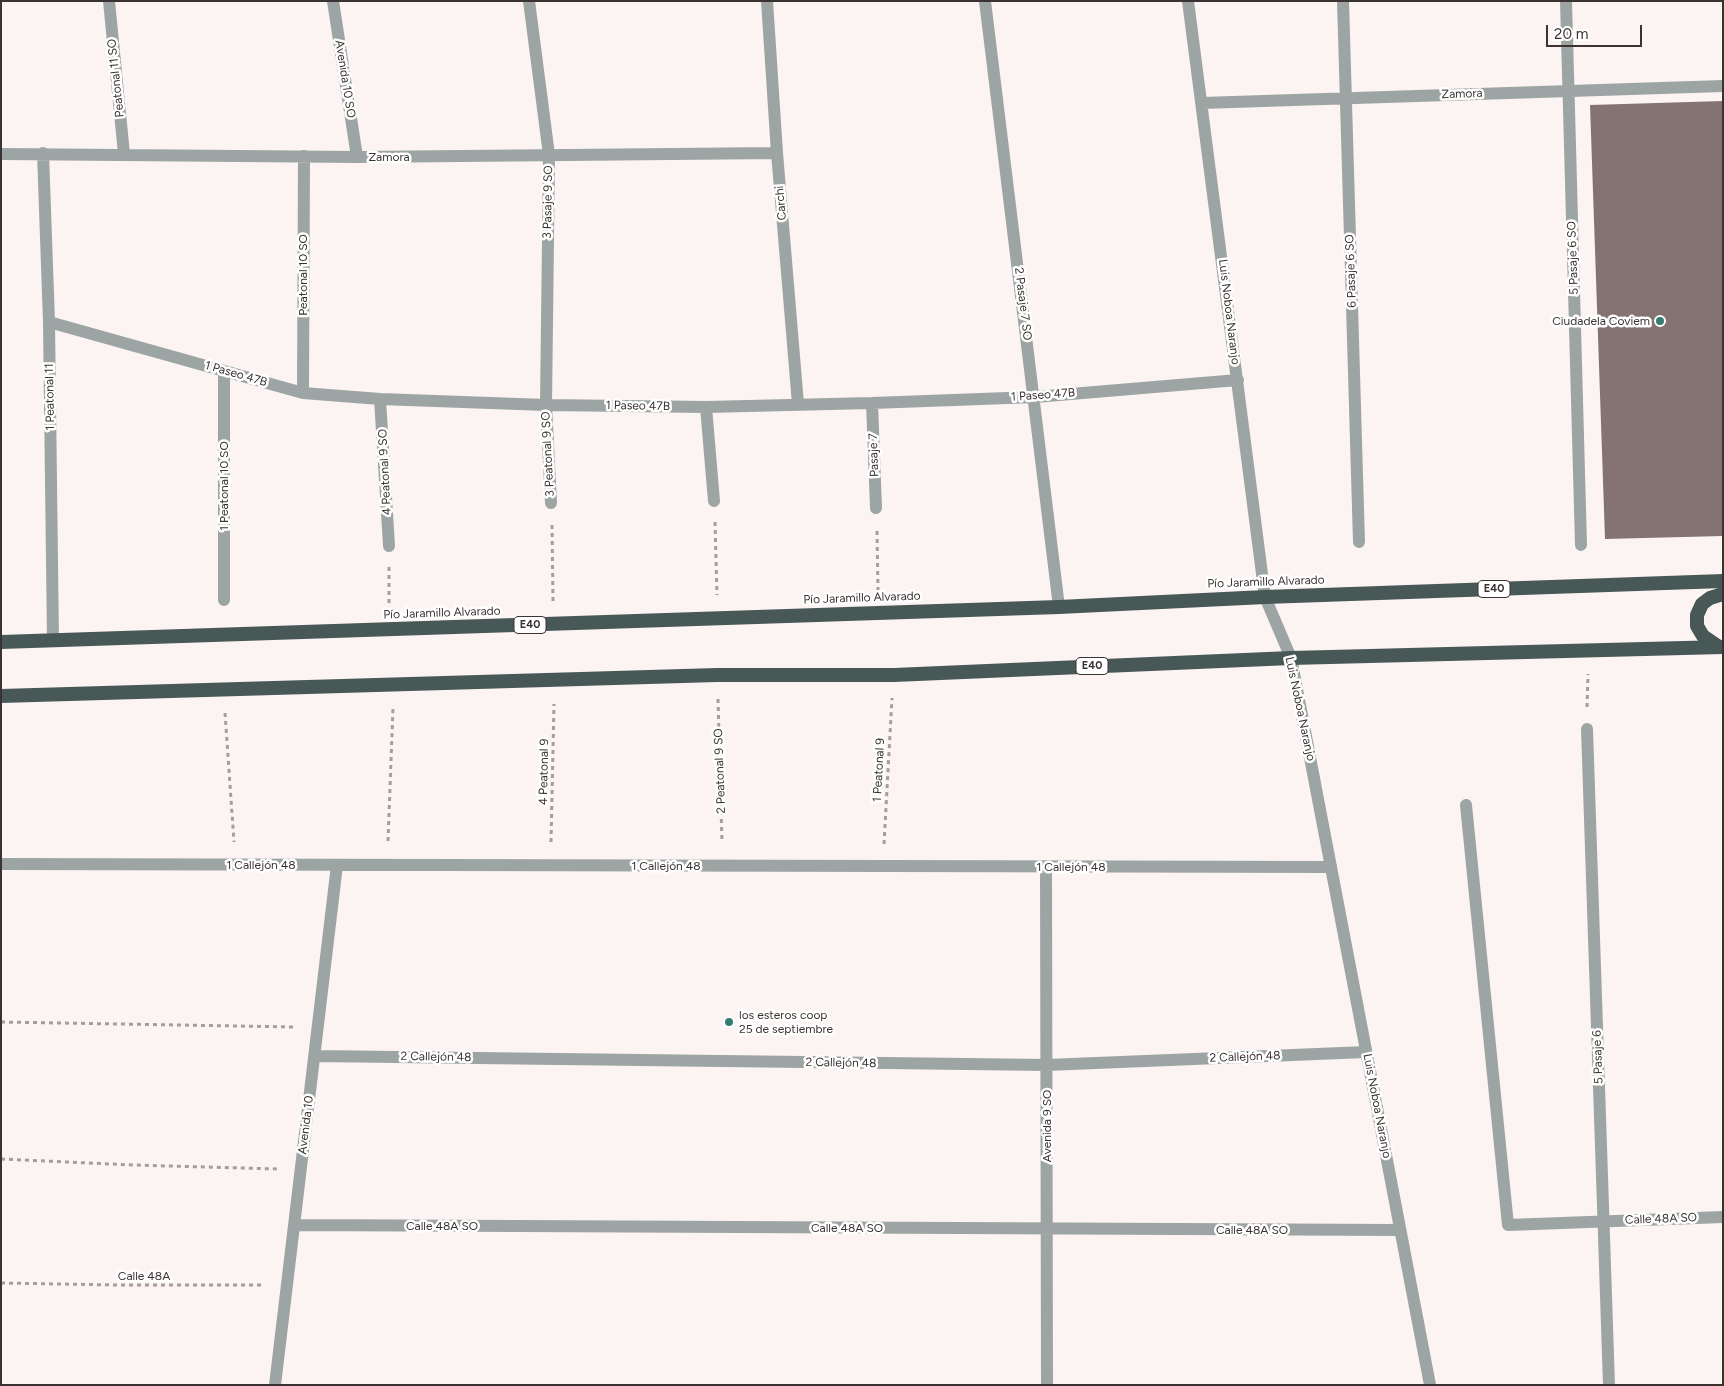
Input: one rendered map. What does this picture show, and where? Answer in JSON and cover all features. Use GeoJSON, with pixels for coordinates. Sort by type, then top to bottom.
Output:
{"type":"FeatureCollection","features":[{"type":"Feature","properties":{"kind":"highway","name":"Pío Jaramillo Alvarado"},"geometry":{"type":"LineString","coordinates":[[1,642],[1059,607],[1265,597],[1723,581]]}},
{"type":"Feature","properties":{"kind":"highway"},"geometry":{"type":"LineString","coordinates":[[1721,647],[1703,636],[1697,626],[1697,615],[1702,604],[1710,598],[1723,594]]}},
{"type":"Feature","properties":{"kind":"highway","name":"E40"},"geometry":{"type":"LineString","coordinates":[[1,696],[717,676],[894,675],[1291,658],[1721,647]]}},
{"type":"Feature","properties":{"kind":"street","name":"Peatonal 11 SO"},"geometry":{"type":"LineString","coordinates":[[108,1],[124,154]]}},
{"type":"Feature","properties":{"kind":"street","name":"Avenida 10 SO"},"geometry":{"type":"LineString","coordinates":[[333,1],[357,157]]}},
{"type":"Feature","properties":{"kind":"street","name":"3 Pasaje 9 SO"},"geometry":{"type":"LineString","coordinates":[[529,1],[549,156],[546,405]]}},
{"type":"Feature","properties":{"kind":"street","name":"Carchi"},"geometry":{"type":"LineString","coordinates":[[767,1],[777,153],[798,404]]}},
{"type":"Feature","properties":{"kind":"street","name":"2 Pasaje 7 SO"},"geometry":{"type":"LineString","coordinates":[[985,1],[1035,397],[1059,607]]}},
{"type":"Feature","properties":{"kind":"street","name":"Luis Noboa Naranjo"},"geometry":{"type":"LineString","coordinates":[[1188,1],[1265,597],[1291,658],[1430,1385]]}},
{"type":"Feature","properties":{"kind":"street","name":"6 Pasaje 6 SO"},"geometry":{"type":"LineString","coordinates":[[1343,1],[1359,542]]}},
{"type":"Feature","properties":{"kind":"street","name":"5 Pasaje 6 SO"},"geometry":{"type":"LineString","coordinates":[[1566,1],[1581,545]]}},
{"type":"Feature","properties":{"kind":"street","name":"Zamora"},"geometry":{"type":"LineString","coordinates":[[1202,103],[1723,86]]}},
{"type":"Feature","properties":{"kind":"street","name":"1 Peatonal 11"},"geometry":{"type":"LineString","coordinates":[[43,153],[49,322],[53,640]]}},
{"type":"Feature","properties":{"kind":"street","name":"Zamora"},"geometry":{"type":"LineString","coordinates":[[1,154],[357,157],[777,153]]}},
{"type":"Feature","properties":{"kind":"street","name":"Peatonal 10 SO"},"geometry":{"type":"LineString","coordinates":[[303,393],[304,156]]}},
{"type":"Feature","properties":{"kind":"street","name":"1 Paseo 47B"},"geometry":{"type":"LineString","coordinates":[[49,322],[303,393],[380,399],[546,405],[706,406],[872,403],[1035,397],[1238,380]]}},
{"type":"Feature","properties":{"kind":"street","name":"1 Peatonal 10 SO"},"geometry":{"type":"LineString","coordinates":[[224,371],[224,600]]}},
{"type":"Feature","properties":{"kind":"street","name":"4 Peatonal 9 SO"},"geometry":{"type":"LineString","coordinates":[[380,399],[389,546]]}},
{"type":"Feature","properties":{"kind":"street","name":"Pasaje 7"},"geometry":{"type":"LineString","coordinates":[[872,403],[876,508]]}},
{"type":"Feature","properties":{"kind":"street","name":"3 Peatonal 9 SO"},"geometry":{"type":"LineString","coordinates":[[546,405],[551,503]]}},
{"type":"Feature","properties":{"kind":"street"},"geometry":{"type":"LineString","coordinates":[[706,406],[714,501]]}},
{"type":"Feature","properties":{"kind":"street","name":"5 Pasaje 6"},"geometry":{"type":"LineString","coordinates":[[1587,729],[1609,1385]]}},
{"type":"Feature","properties":{"kind":"street","name":"Calle 48A SO"},"geometry":{"type":"LineString","coordinates":[[1466,804],[1508,1225],[1723,1217]]}},
{"type":"Feature","properties":{"kind":"street","name":"1 Callejón 48"},"geometry":{"type":"LineString","coordinates":[[1,864],[1331,867]]}},
{"type":"Feature","properties":{"kind":"street","name":"Avenida 10"},"geometry":{"type":"LineString","coordinates":[[275,1385],[338,865]]}},
{"type":"Feature","properties":{"kind":"street","name":"Avenida 9 SO"},"geometry":{"type":"LineString","coordinates":[[1046,867],[1047,1385]]}},
{"type":"Feature","properties":{"kind":"street","name":"2 Callejón 48"},"geometry":{"type":"LineString","coordinates":[[315,1056],[1047,1065],[1366,1052]]}},
{"type":"Feature","properties":{"kind":"street","name":"Calle 48A SO"},"geometry":{"type":"LineString","coordinates":[[294,1225],[1400,1230]]}},
{"type":"Feature","properties":{"kind":"path"},"geometry":{"type":"LineString","coordinates":[[714,501],[717,618]]}},
{"type":"Feature","properties":{"kind":"path"},"geometry":{"type":"LineString","coordinates":[[551,503],[553,624]]}},
{"type":"Feature","properties":{"kind":"path"},"geometry":{"type":"LineString","coordinates":[[876,508],[879,613]]}},
{"type":"Feature","properties":{"kind":"path"},"geometry":{"type":"LineString","coordinates":[[389,546],[389,629]]}},
{"type":"Feature","properties":{"kind":"path"},"geometry":{"type":"LineString","coordinates":[[1587,729],[1588,650]]}},
{"type":"Feature","properties":{"kind":"path","name":"1 Peatonal 9"},"geometry":{"type":"LineString","coordinates":[[882,866],[894,675]]}},
{"type":"Feature","properties":{"kind":"path","name":"2 Peatonal 9 SO"},"geometry":{"type":"LineString","coordinates":[[717,676],[723,866]]}},
{"type":"Feature","properties":{"kind":"path","name":"4 Peatonal 9"},"geometry":{"type":"LineString","coordinates":[[550,865],[555,680]]}},
{"type":"Feature","properties":{"kind":"path"},"geometry":{"type":"LineString","coordinates":[[387,865],[393,685]]}},
{"type":"Feature","properties":{"kind":"path"},"geometry":{"type":"LineString","coordinates":[[224,690],[236,865]]}},
{"type":"Feature","properties":{"kind":"path"},"geometry":{"type":"LineString","coordinates":[[1,1022],[318,1028]]}},
{"type":"Feature","properties":{"kind":"path"},"geometry":{"type":"LineString","coordinates":[[1,1159],[301,1170]]}},
{"type":"Feature","properties":{"kind":"path","name":"Calle 48A"},"geometry":{"type":"LineString","coordinates":[[1,1283],[288,1285]]}},
{"type":"Feature","properties":{"kind":"building","name":"Ciudadela Coviem"},"geometry":{"type":"Polygon","coordinates":[[[1723,101],[1723,536],[1605,539],[1590,105],[1723,101]]]}},
{"type":"Feature","properties":{"kind":"place","name":"Ciudadela Coviem"},"geometry":{"type":"Point","coordinates":[1660,321]}},
{"type":"Feature","properties":{"kind":"place","name":"los esteros coop 25 de septiembre"},"geometry":{"type":"Point","coordinates":[729,1022]}}]}
